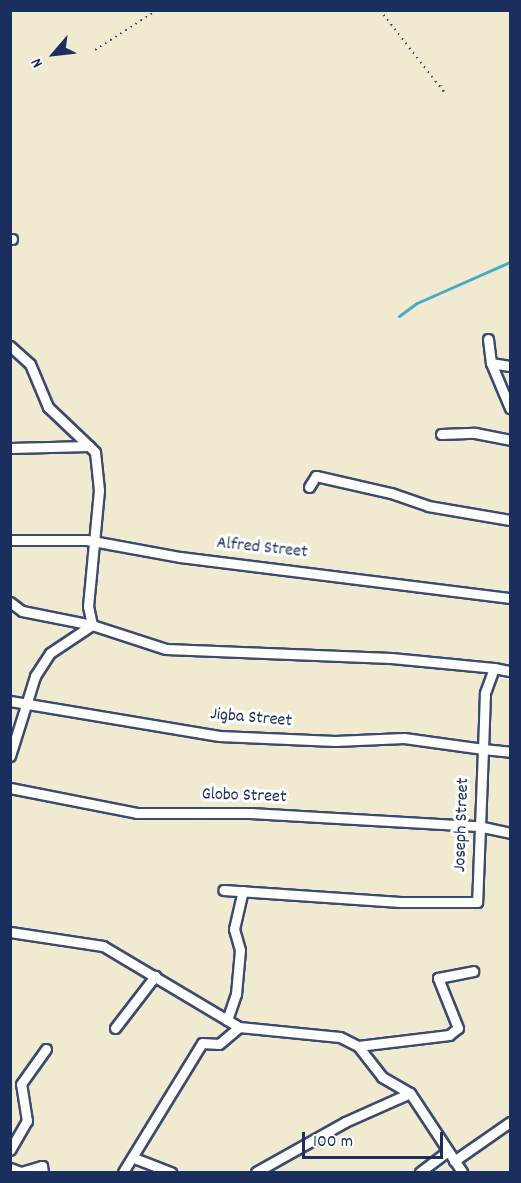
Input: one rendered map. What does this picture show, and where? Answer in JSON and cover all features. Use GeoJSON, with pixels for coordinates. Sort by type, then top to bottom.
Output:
{"type":"FeatureCollection","features":[{"type":"Feature","properties":{"kind":"street"},"geometry":{"type":"LineString","coordinates":[[488,339],[491,363],[510,408]]}},
{"type":"Feature","properties":{"kind":"street"},"geometry":{"type":"LineString","coordinates":[[10,346],[30,364],[48,407],[95,452],[99,471],[97,542],[88,606],[92,625]]}},
{"type":"Feature","properties":{"kind":"street"},"geometry":{"type":"LineString","coordinates":[[491,363],[510,366]]}},
{"type":"Feature","properties":{"kind":"street"},"geometry":{"type":"LineString","coordinates":[[441,434],[475,433],[510,440]]}},
{"type":"Feature","properties":{"kind":"street"},"geometry":{"type":"LineString","coordinates":[[10,448],[89,446]]}},
{"type":"Feature","properties":{"kind":"street"},"geometry":{"type":"LineString","coordinates":[[309,487],[316,476],[391,493],[428,506],[510,520]]}},
{"type":"Feature","properties":{"kind":"street","name":"Alfred Street"},"geometry":{"type":"LineString","coordinates":[[10,540],[97,542],[180,557],[510,598]]}},
{"type":"Feature","properties":{"kind":"street"},"geometry":{"type":"LineString","coordinates":[[10,602],[22,611]]}},
{"type":"Feature","properties":{"kind":"street"},"geometry":{"type":"LineString","coordinates":[[10,609],[92,625],[166,649],[391,658],[510,671]]}},
{"type":"Feature","properties":{"kind":"street"},"geometry":{"type":"LineString","coordinates":[[10,756],[18,703],[50,653],[92,625]]}},
{"type":"Feature","properties":{"kind":"street","name":"Joseph Street"},"geometry":{"type":"LineString","coordinates":[[243,891],[477,902],[484,693],[494,668]]}},
{"type":"Feature","properties":{"kind":"street","name":"Jigba Street"},"geometry":{"type":"LineString","coordinates":[[18,703],[219,736],[335,741],[404,738],[510,752]]}},
{"type":"Feature","properties":{"kind":"street","name":"Globo Street"},"geometry":{"type":"LineString","coordinates":[[10,788],[137,813],[250,813],[478,826],[510,833]]}},
{"type":"Feature","properties":{"kind":"street"},"geometry":{"type":"LineString","coordinates":[[224,890],[243,891],[234,929],[240,950],[236,994],[227,1020]]}},
{"type":"Feature","properties":{"kind":"street"},"geometry":{"type":"LineString","coordinates":[[10,932],[103,946],[239,1027],[340,1037],[358,1046],[382,1077],[410,1093],[462,1173]]}},
{"type":"Feature","properties":{"kind":"street"},"geometry":{"type":"LineString","coordinates":[[358,1046],[449,1035],[458,1028],[438,978],[472,971]]}},
{"type":"Feature","properties":{"kind":"street"},"geometry":{"type":"LineString","coordinates":[[115,1028],[155,976]]}},
{"type":"Feature","properties":{"kind":"street"},"geometry":{"type":"LineString","coordinates":[[123,1173],[202,1042],[219,1044],[239,1027]]}},
{"type":"Feature","properties":{"kind":"street"},"geometry":{"type":"LineString","coordinates":[[10,1150],[27,1121],[21,1084],[46,1049]]}},
{"type":"Feature","properties":{"kind":"street"},"geometry":{"type":"LineString","coordinates":[[256,1173],[345,1122],[410,1093]]}},
{"type":"Feature","properties":{"kind":"street"},"geometry":{"type":"LineString","coordinates":[[454,1161],[510,1122]]}},
{"type":"Feature","properties":{"kind":"street"},"geometry":{"type":"LineString","coordinates":[[420,1173],[447,1152]]}},
{"type":"Feature","properties":{"kind":"street"},"geometry":{"type":"LineString","coordinates":[[134,1158],[171,1173]]}},
{"type":"Feature","properties":{"kind":"street"},"geometry":{"type":"LineString","coordinates":[[10,1168],[21,1172],[42,1166],[43,1173]]}},
{"type":"Feature","properties":{"kind":"path"},"geometry":{"type":"LineString","coordinates":[[95,50],[157,10]]}},
{"type":"Feature","properties":{"kind":"path"},"geometry":{"type":"LineString","coordinates":[[380,10],[444,92],[441,86]]}},
{"type":"Feature","properties":{"kind":"waterway"},"geometry":{"type":"LineString","coordinates":[[399,316],[417,303],[510,262]]}}]}
